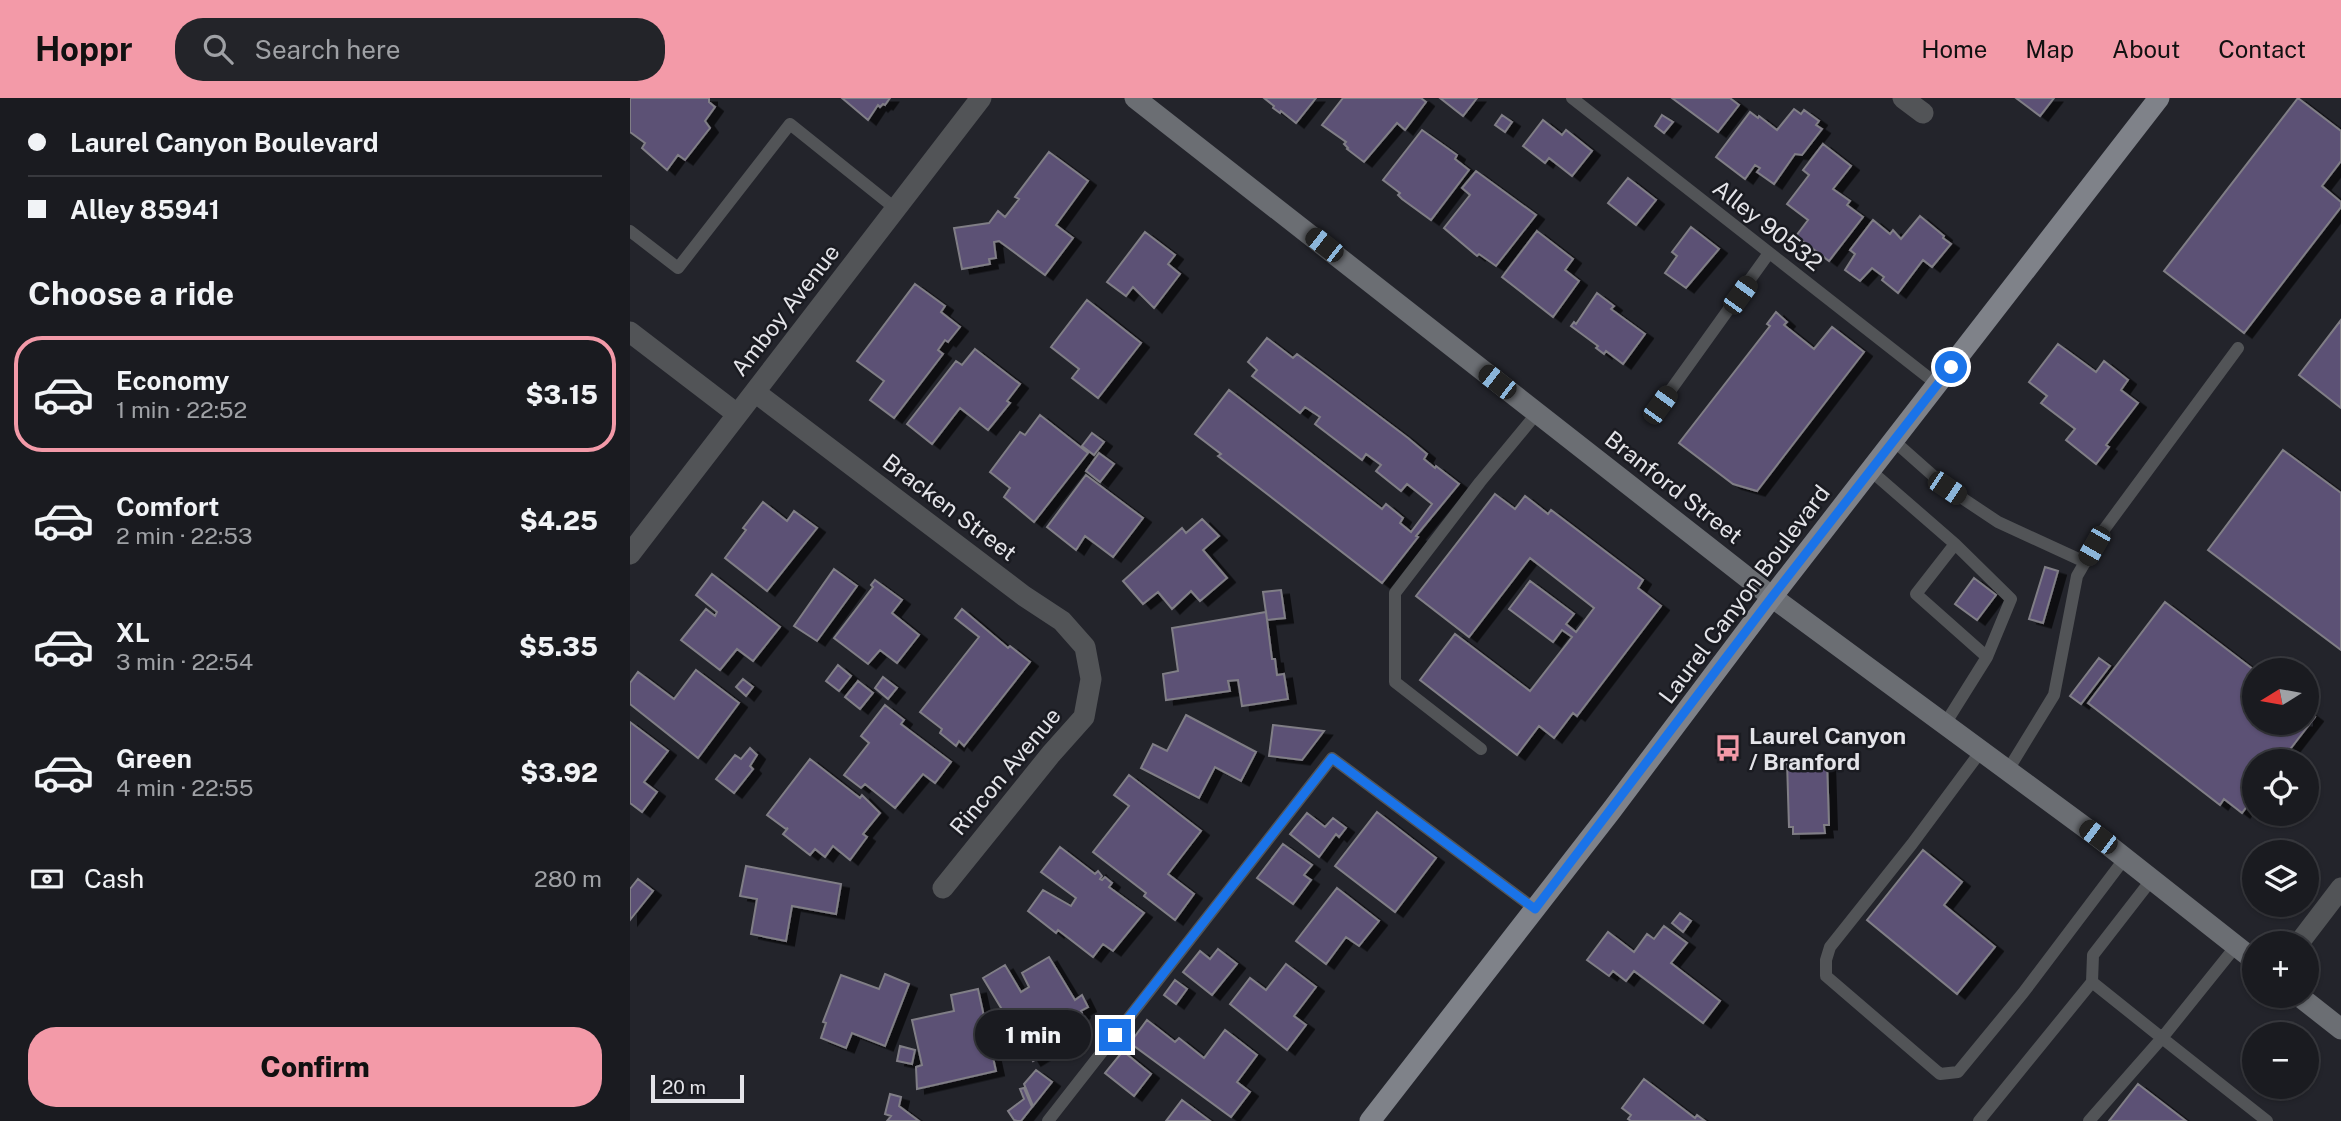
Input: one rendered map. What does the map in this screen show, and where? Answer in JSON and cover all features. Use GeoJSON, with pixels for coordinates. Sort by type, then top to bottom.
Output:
{"type":"FeatureCollection","features":[{"type":"Feature","properties":{"kind":"main road","name":"Branford Street"},"geometry":{"type":"LineString","coordinates":[[1135,98],[1772,597],[2125,858],[2242,951]]}},
{"type":"Feature","properties":{"kind":"main road","name":"Laurel Canyon Boulevard"},"geometry":{"type":"LineString","coordinates":[[1370,1121],[2159,98]]}},
{"type":"Feature","properties":{"kind":"main road"},"geometry":{"type":"LineString","coordinates":[[2314,1008],[2341,1029]]}},
{"type":"Feature","properties":{"kind":"street","name":"Amboy Avenue"},"geometry":{"type":"LineString","coordinates":[[630,554],[981,98]]}},
{"type":"Feature","properties":{"kind":"street"},"geometry":{"type":"LineString","coordinates":[[1903,98],[1923,113]]}},
{"type":"Feature","properties":{"kind":"street"},"geometry":{"type":"LineString","coordinates":[[630,332],[737,414]]}},
{"type":"Feature","properties":{"kind":"street","name":"Bracken Street"},"geometry":{"type":"LineString","coordinates":[[755,392],[1024,596],[1062,621],[1085,647],[1091,679]]}},
{"type":"Feature","properties":{"kind":"street","name":"Rincon Avenue"},"geometry":{"type":"LineString","coordinates":[[943,888],[1084,717],[1091,679]]}},
{"type":"Feature","properties":{"kind":"street"},"geometry":{"type":"LineString","coordinates":[[2308,931],[2341,888]]}},
{"type":"Feature","properties":{"kind":"lane","name":"Alley 90532"},"geometry":{"type":"LineString","coordinates":[[1572,98],[1938,385]]}},
{"type":"Feature","properties":{"kind":"lane"},"geometry":{"type":"LineString","coordinates":[[630,231],[678,268],[790,124],[896,209]]}},
{"type":"Feature","properties":{"kind":"lane"},"geometry":{"type":"LineString","coordinates":[[1660,405],[1769,253]]}},
{"type":"Feature","properties":{"kind":"lane"},"geometry":{"type":"LineString","coordinates":[[2008,770],[2054,695],[2077,576],[2103,531],[2238,348]]}},
{"type":"Feature","properties":{"kind":"lane"},"geometry":{"type":"LineString","coordinates":[[1481,749],[1395,682],[1395,593],[1479,482],[1537,413]]}},
{"type":"Feature","properties":{"kind":"lane"},"geometry":{"type":"LineString","coordinates":[[1894,441],[1947,488],[1997,522],[2085,562]]}},
{"type":"Feature","properties":{"kind":"lane"},"geometry":{"type":"LineString","coordinates":[[1871,471],[1955,544],[2011,599],[1987,657],[1945,724]]}},
{"type":"Feature","properties":{"kind":"lane"},"geometry":{"type":"LineString","coordinates":[[1955,544],[1916,594],[1987,657]]}},
{"type":"Feature","properties":{"kind":"lane"},"geometry":{"type":"LineString","coordinates":[[1981,751],[1830,947],[1826,960],[1826,976],[1940,1074],[1958,1072],[2023,993],[2125,858]]}},
{"type":"Feature","properties":{"kind":"lane"},"geometry":{"type":"LineString","coordinates":[[1048,1121],[1332,758],[1535,909]]}},
{"type":"Feature","properties":{"kind":"lane"},"geometry":{"type":"LineString","coordinates":[[1979,1121],[2092,982],[2092,955],[2152,879]]}},
{"type":"Feature","properties":{"kind":"lane"},"geometry":{"type":"LineString","coordinates":[[2089,1121],[2162,1038],[2236,946]]}},
{"type":"Feature","properties":{"kind":"lane"},"geometry":{"type":"LineString","coordinates":[[2092,982],[2267,1121]]}},
{"type":"Feature","properties":{"kind":"building"},"geometry":{"type":"Polygon","coordinates":[[[630,98],[709,98],[709,102],[715,107],[705,121],[710,128],[685,160],[678,155],[667,170],[642,148],[645,143],[630,132],[630,98]]]}},
{"type":"Feature","properties":{"kind":"building"},"geometry":{"type":"Polygon","coordinates":[[[842,98],[890,98],[885,105],[878,105],[868,120],[842,98]]]}},
{"type":"Feature","properties":{"kind":"building"},"geometry":{"type":"Polygon","coordinates":[[[1264,98],[1316,98],[1296,123],[1273,108],[1264,98]]]}},
{"type":"Feature","properties":{"kind":"building"},"geometry":{"type":"Polygon","coordinates":[[[1343,98],[1421,98],[1426,102],[1405,130],[1397,123],[1364,162],[1347,149],[1344,144],[1346,142],[1322,125],[1343,98]]]}},
{"type":"Feature","properties":{"kind":"building"},"geometry":{"type":"Polygon","coordinates":[[[1440,98],[1477,98],[1463,116],[1440,98]]]}},
{"type":"Feature","properties":{"kind":"building"},"geometry":{"type":"Polygon","coordinates":[[[1672,98],[1730,98],[1739,105],[1718,132],[1672,98]]]}},
{"type":"Feature","properties":{"kind":"building"},"geometry":{"type":"Polygon","coordinates":[[[2016,98],[2054,98],[2040,116],[2016,98]]]}},
{"type":"Feature","properties":{"kind":"building"},"geometry":{"type":"Polygon","coordinates":[[[2298,98],[2341,131],[2341,161],[2322,186],[2341,202],[2341,207],[2244,333],[2164,271],[2298,98]]]}},
{"type":"Feature","properties":{"kind":"building"},"geometry":{"type":"Polygon","coordinates":[[[1794,109],[1801,114],[1804,110],[1819,121],[1816,125],[1822,129],[1802,155],[1795,154],[1774,184],[1757,172],[1760,168],[1755,165],[1745,179],[1716,157],[1750,112],[1777,130],[1794,109]]]}},
{"type":"Feature","properties":{"kind":"building"},"geometry":{"type":"Polygon","coordinates":[[[1502,115],[1512,122],[1505,132],[1495,125],[1502,115]]]}},
{"type":"Feature","properties":{"kind":"building"},"geometry":{"type":"Polygon","coordinates":[[[1662,115],[1673,122],[1664,133],[1655,126],[1662,115]]]}},
{"type":"Feature","properties":{"kind":"building"},"geometry":{"type":"Polygon","coordinates":[[[1543,120],[1562,135],[1566,130],[1592,151],[1572,176],[1549,158],[1545,163],[1523,146],[1543,120]]]}},
{"type":"Feature","properties":{"kind":"building"},"geometry":{"type":"Polygon","coordinates":[[[1422,130],[1457,155],[1455,159],[1469,170],[1431,220],[1402,199],[1398,195],[1400,193],[1383,180],[1422,130]]]}},
{"type":"Feature","properties":{"kind":"building"},"geometry":{"type":"Polygon","coordinates":[[[1823,144],[1851,166],[1833,189],[1850,201],[1847,205],[1863,217],[1829,261],[1796,236],[1808,220],[1787,204],[1809,175],[1803,170],[1823,144]]]}},
{"type":"Feature","properties":{"kind":"building"},"geometry":{"type":"Polygon","coordinates":[[[1049,152],[1088,181],[1056,225],[1073,238],[1045,275],[999,241],[994,242],[996,258],[989,259],[990,264],[962,269],[954,228],[989,223],[998,211],[1005,217],[1019,199],[1015,197],[1049,152]]]}},
{"type":"Feature","properties":{"kind":"building"},"geometry":{"type":"Polygon","coordinates":[[[1476,171],[1536,215],[1496,266],[1479,254],[1477,256],[1444,228],[1470,195],[1462,188],[1476,171]]]}},
{"type":"Feature","properties":{"kind":"building"},"geometry":{"type":"Polygon","coordinates":[[[1628,178],[1656,200],[1636,225],[1608,203],[1628,178]]]}},
{"type":"Feature","properties":{"kind":"building"},"geometry":{"type":"Polygon","coordinates":[[[1920,216],[1951,244],[1932,267],[1923,260],[1898,293],[1872,268],[1860,281],[1845,270],[1855,254],[1850,250],[1873,220],[1890,234],[1893,230],[1901,239],[1920,216]]]}},
{"type":"Feature","properties":{"kind":"building"},"geometry":{"type":"Polygon","coordinates":[[[1691,227],[1719,249],[1686,288],[1665,273],[1677,256],[1672,252],[1691,227]]]}},
{"type":"Feature","properties":{"kind":"building"},"geometry":{"type":"Polygon","coordinates":[[[1537,231],[1573,259],[1565,270],[1579,281],[1553,317],[1502,277],[1537,231]]]}},
{"type":"Feature","properties":{"kind":"building"},"geometry":{"type":"Polygon","coordinates":[[[1145,232],[1175,255],[1168,264],[1180,274],[1154,308],[1133,287],[1126,296],[1107,282],[1145,232]]]}},
{"type":"Feature","properties":{"kind":"building"},"geometry":{"type":"Polygon","coordinates":[[[915,284],[945,306],[941,312],[960,327],[948,342],[945,340],[938,350],[943,354],[894,418],[870,400],[884,381],[857,361],[915,284]]]}},
{"type":"Feature","properties":{"kind":"building"},"geometry":{"type":"Polygon","coordinates":[[[1597,293],[1614,306],[1611,309],[1645,334],[1623,364],[1606,351],[1604,354],[1596,348],[1598,346],[1571,326],[1574,322],[1576,324],[1597,293]]]}},
{"type":"Feature","properties":{"kind":"building"},"geometry":{"type":"Polygon","coordinates":[[[1087,300],[1141,343],[1098,398],[1072,378],[1079,369],[1051,347],[1087,300]]]}},
{"type":"Feature","properties":{"kind":"building"},"geometry":{"type":"Polygon","coordinates":[[[1776,312],[1787,322],[1784,325],[1814,349],[1832,327],[1864,352],[1757,491],[1733,484],[1679,443],[1770,326],[1767,324],[1776,312]]]}},
{"type":"Feature","properties":{"kind":"building"},"geometry":{"type":"Polygon","coordinates":[[[2341,320],[2341,408],[2299,375],[2341,320]]]}},
{"type":"Feature","properties":{"kind":"building"},"geometry":{"type":"Polygon","coordinates":[[[1267,338],[1293,358],[1297,354],[1408,438],[1427,454],[1424,459],[1459,484],[1382,583],[1218,456],[1221,454],[1195,434],[1229,390],[1382,509],[1386,504],[1403,518],[1400,523],[1411,532],[1432,504],[1407,484],[1401,491],[1376,471],[1381,465],[1366,454],[1362,460],[1315,424],[1320,417],[1305,407],[1300,413],[1252,376],[1257,370],[1248,362],[1267,338]]]}},
{"type":"Feature","properties":{"kind":"building"},"geometry":{"type":"Polygon","coordinates":[[[2058,344],[2096,372],[2104,361],[2128,380],[2121,390],[2138,403],[2106,445],[2109,447],[2096,464],[2066,440],[2075,429],[2041,403],[2047,396],[2029,382],[2058,344]]]}},
{"type":"Feature","properties":{"kind":"building"},"geometry":{"type":"Polygon","coordinates":[[[975,349],[1020,384],[1007,401],[1010,403],[988,430],[960,408],[932,444],[907,424],[956,361],[962,365],[975,349]]]}},
{"type":"Feature","properties":{"kind":"building"},"geometry":{"type":"Polygon","coordinates":[[[1040,415],[1088,453],[1034,522],[1004,497],[1010,488],[990,472],[1020,432],[1025,435],[1040,415]]]}},
{"type":"Feature","properties":{"kind":"building"},"geometry":{"type":"Polygon","coordinates":[[[1092,433],[1104,442],[1094,455],[1082,446],[1092,433]]]}},
{"type":"Feature","properties":{"kind":"building"},"geometry":{"type":"Polygon","coordinates":[[[2283,450],[2341,493],[2341,650],[2208,550],[2283,450]]]}},
{"type":"Feature","properties":{"kind":"building"},"geometry":{"type":"Polygon","coordinates":[[[1099,453],[1114,464],[1100,482],[1086,471],[1099,453]]]}},
{"type":"Feature","properties":{"kind":"building"},"geometry":{"type":"Polygon","coordinates":[[[1086,475],[1143,518],[1113,557],[1085,536],[1076,550],[1047,527],[1086,475]]]}},
{"type":"Feature","properties":{"kind":"building"},"geometry":{"type":"Polygon","coordinates":[[[1495,494],[1515,509],[1525,496],[1548,514],[1551,510],[1643,580],[1638,588],[1661,606],[1577,716],[1573,713],[1554,738],[1539,726],[1517,755],[1420,680],[1455,634],[1530,691],[1572,637],[1562,630],[1553,642],[1509,609],[1530,581],[1574,614],[1566,624],[1576,632],[1594,608],[1530,558],[1469,637],[1416,596],[1495,494]]]}},
{"type":"Feature","properties":{"kind":"building"},"geometry":{"type":"Polygon","coordinates":[[[763,502],[787,521],[794,511],[817,528],[767,591],[725,558],[763,502]]]}},
{"type":"Feature","properties":{"kind":"building"},"geometry":{"type":"Polygon","coordinates":[[[1202,519],[1219,536],[1203,550],[1227,578],[1200,601],[1191,591],[1172,609],[1158,592],[1143,604],[1123,581],[1182,528],[1186,533],[1202,519]]]}},
{"type":"Feature","properties":{"kind":"building"},"geometry":{"type":"Polygon","coordinates":[[[2045,567],[2058,571],[2043,623],[2029,619],[2045,567]]]}},
{"type":"Feature","properties":{"kind":"building"},"geometry":{"type":"Polygon","coordinates":[[[834,569],[857,586],[817,641],[794,626],[834,569]]]}},
{"type":"Feature","properties":{"kind":"building"},"geometry":{"type":"Polygon","coordinates":[[[712,574],[780,627],[753,661],[737,649],[720,670],[681,640],[706,609],[715,616],[717,612],[696,595],[712,574]]]}},
{"type":"Feature","properties":{"kind":"building"},"geometry":{"type":"Polygon","coordinates":[[[1974,578],[1996,595],[1977,620],[1955,604],[1974,578]]]}},
{"type":"Feature","properties":{"kind":"building"},"geometry":{"type":"Polygon","coordinates":[[[875,580],[902,600],[892,613],[919,635],[897,663],[880,650],[868,664],[834,638],[873,587],[871,585],[875,580]]]}},
{"type":"Feature","properties":{"kind":"building"},"geometry":{"type":"Polygon","coordinates":[[[1281,590],[1285,618],[1267,620],[1263,592],[1281,590]]]}},
{"type":"Feature","properties":{"kind":"building"},"geometry":{"type":"Polygon","coordinates":[[[2165,602],[2242,661],[2242,735],[2301,735],[2290,749],[2242,749],[2242,813],[2224,799],[2220,805],[2088,703],[2165,602]]]}},
{"type":"Feature","properties":{"kind":"building"},"geometry":{"type":"Polygon","coordinates":[[[962,609],[1008,648],[1010,646],[1030,662],[964,746],[959,741],[956,746],[940,733],[942,729],[920,712],[979,637],[955,618],[962,609]]]}},
{"type":"Feature","properties":{"kind":"building"},"geometry":{"type":"Polygon","coordinates":[[[1266,612],[1272,659],[1275,659],[1277,675],[1284,674],[1288,699],[1242,706],[1238,680],[1228,681],[1230,691],[1166,700],[1163,674],[1178,671],[1172,628],[1266,612]]]}},
{"type":"Feature","properties":{"kind":"building"},"geometry":{"type":"Polygon","coordinates":[[[2099,658],[2110,666],[2081,704],[2070,696],[2099,658]]]}},
{"type":"Feature","properties":{"kind":"building"},"geometry":{"type":"Polygon","coordinates":[[[838,665],[851,676],[839,691],[826,681],[838,665]]]}},
{"type":"Feature","properties":{"kind":"building"},"geometry":{"type":"Polygon","coordinates":[[[696,670],[739,703],[698,758],[630,704],[630,683],[638,672],[674,699],[696,670]]]}},
{"type":"Feature","properties":{"kind":"building"},"geometry":{"type":"Polygon","coordinates":[[[883,677],[897,688],[888,699],[875,688],[883,677]]]}},
{"type":"Feature","properties":{"kind":"building"},"geometry":{"type":"Polygon","coordinates":[[[743,679],[753,687],[746,696],[736,687],[743,679]]]}},
{"type":"Feature","properties":{"kind":"building"},"geometry":{"type":"Polygon","coordinates":[[[858,681],[873,693],[860,709],[845,697],[858,681]]]}},
{"type":"Feature","properties":{"kind":"building"},"geometry":{"type":"Polygon","coordinates":[[[885,705],[904,720],[901,724],[951,762],[935,783],[923,774],[895,808],[865,784],[861,788],[844,775],[869,743],[861,736],[885,705]]]}},
{"type":"Feature","properties":{"kind":"building"},"geometry":{"type":"Polygon","coordinates":[[[1186,715],[1256,752],[1241,781],[1215,767],[1199,798],[1141,768],[1153,744],[1167,751],[1186,715]]]}},
{"type":"Feature","properties":{"kind":"building"},"geometry":{"type":"Polygon","coordinates":[[[630,722],[668,751],[644,782],[657,792],[642,812],[630,803],[630,722]]]}},
{"type":"Feature","properties":{"kind":"building"},"geometry":{"type":"Polygon","coordinates":[[[1273,725],[1324,731],[1302,760],[1269,756],[1273,725]]]}},
{"type":"Feature","properties":{"kind":"building"},"geometry":{"type":"Polygon","coordinates":[[[750,748],[757,755],[750,766],[753,769],[734,793],[716,779],[735,755],[741,759],[750,748]]]}},
{"type":"Feature","properties":{"kind":"building"},"geometry":{"type":"Polygon","coordinates":[[[810,759],[860,798],[862,795],[880,813],[863,834],[867,837],[850,860],[833,846],[825,857],[815,849],[810,855],[783,834],[788,828],[767,815],[810,759]]]}},
{"type":"Feature","properties":{"kind":"building"},"geometry":{"type":"Polygon","coordinates":[[[1827,760],[1829,825],[1824,825],[1825,833],[1793,834],[1793,827],[1789,827],[1787,761],[1827,760]]]}},
{"type":"Feature","properties":{"kind":"building"},"geometry":{"type":"Polygon","coordinates":[[[1129,775],[1201,831],[1168,874],[1194,894],[1175,920],[1144,896],[1146,893],[1093,852],[1129,806],[1114,795],[1129,775]]]}},
{"type":"Feature","properties":{"kind":"building"},"geometry":{"type":"Polygon","coordinates":[[[1377,812],[1436,858],[1395,912],[1335,866],[1377,812]]]}},
{"type":"Feature","properties":{"kind":"building"},"geometry":{"type":"Polygon","coordinates":[[[1307,813],[1325,827],[1333,818],[1346,828],[1339,837],[1336,834],[1319,857],[1290,834],[1307,813]]]}},
{"type":"Feature","properties":{"kind":"building"},"geometry":{"type":"Polygon","coordinates":[[[1283,844],[1312,865],[1304,875],[1311,880],[1293,904],[1257,878],[1283,844]]]}},
{"type":"Feature","properties":{"kind":"building"},"geometry":{"type":"Polygon","coordinates":[[[1060,847],[1095,874],[1098,871],[1102,876],[1100,879],[1105,877],[1112,883],[1109,887],[1144,913],[1113,951],[1103,944],[1093,957],[1028,911],[1043,890],[1071,906],[1076,898],[1041,872],[1060,847]]]}},
{"type":"Feature","properties":{"kind":"building"},"geometry":{"type":"Polygon","coordinates":[[[1923,850],[1962,882],[1944,905],[1995,947],[1957,994],[1867,920],[1923,850]]]}},
{"type":"Feature","properties":{"kind":"building"},"geometry":{"type":"Polygon","coordinates":[[[746,866],[841,884],[836,914],[792,906],[786,941],[751,934],[757,899],[740,896],[746,866]]]}},
{"type":"Feature","properties":{"kind":"building"},"geometry":{"type":"Polygon","coordinates":[[[638,879],[653,891],[630,920],[630,889],[638,879]]]}},
{"type":"Feature","properties":{"kind":"building"},"geometry":{"type":"Polygon","coordinates":[[[1337,888],[1379,921],[1359,946],[1346,937],[1326,964],[1296,941],[1337,888]]]}},
{"type":"Feature","properties":{"kind":"building"},"geometry":{"type":"Polygon","coordinates":[[[1680,913],[1691,921],[1683,932],[1672,923],[1680,913]]]}},
{"type":"Feature","properties":{"kind":"building"},"geometry":{"type":"Polygon","coordinates":[[[1664,926],[1687,943],[1671,963],[1720,1001],[1703,1023],[1634,971],[1626,981],[1613,971],[1609,976],[1587,960],[1608,932],[1634,952],[1647,934],[1654,939],[1664,926]]]}},
{"type":"Feature","properties":{"kind":"building"},"geometry":{"type":"Polygon","coordinates":[[[1218,949],[1237,964],[1212,995],[1183,972],[1200,951],[1210,959],[1218,949]]]}},
{"type":"Feature","properties":{"kind":"building"},"geometry":{"type":"Polygon","coordinates":[[[1049,957],[1075,1000],[1082,995],[1088,1007],[1081,1011],[1060,1039],[1048,1046],[1051,1050],[1033,1061],[983,978],[1005,965],[1021,992],[1029,987],[1022,973],[1049,957]]]}},
{"type":"Feature","properties":{"kind":"building"},"geometry":{"type":"Polygon","coordinates":[[[1286,964],[1316,987],[1294,1016],[1306,1025],[1287,1050],[1230,1004],[1250,978],[1266,990],[1286,964]]]}},
{"type":"Feature","properties":{"kind":"building"},"geometry":{"type":"Polygon","coordinates":[[[885,974],[909,984],[885,1046],[852,1033],[846,1048],[821,1038],[826,1023],[823,1022],[841,975],[879,989],[885,974]]]}},
{"type":"Feature","properties":{"kind":"building"},"geometry":{"type":"Polygon","coordinates":[[[1175,980],[1187,989],[1176,1004],[1164,995],[1175,980]]]}},
{"type":"Feature","properties":{"kind":"building"},"geometry":{"type":"Polygon","coordinates":[[[978,989],[996,1071],[917,1089],[916,1067],[922,1065],[912,1020],[954,1011],[951,995],[978,989]]]}},
{"type":"Feature","properties":{"kind":"building"},"geometry":{"type":"Polygon","coordinates":[[[1147,1020],[1175,1042],[1179,1038],[1204,1058],[1225,1030],[1257,1055],[1237,1082],[1250,1092],[1231,1117],[1130,1043],[1147,1020]]]}},
{"type":"Feature","properties":{"kind":"building"},"geometry":{"type":"Polygon","coordinates":[[[900,1046],[915,1050],[912,1064],[897,1061],[900,1046]]]}},
{"type":"Feature","properties":{"kind":"building"},"geometry":{"type":"Polygon","coordinates":[[[1123,1051],[1151,1074],[1134,1096],[1105,1073],[1123,1051]]]}},
{"type":"Feature","properties":{"kind":"building"},"geometry":{"type":"Polygon","coordinates":[[[1036,1070],[1052,1082],[1033,1106],[1024,1084],[1036,1070]]]}},
{"type":"Feature","properties":{"kind":"building"},"geometry":{"type":"Polygon","coordinates":[[[1644,1079],[1695,1118],[1697,1115],[1705,1121],[1628,1119],[1631,1115],[1622,1108],[1644,1079]]]}},
{"type":"Feature","properties":{"kind":"building"},"geometry":{"type":"Polygon","coordinates":[[[2138,1084],[2186,1121],[2109,1121],[2138,1084]]]}},
{"type":"Feature","properties":{"kind":"building"},"geometry":{"type":"Polygon","coordinates":[[[1024,1088],[1032,1107],[1021,1121],[1017,1121],[1008,1111],[1024,1099],[1020,1089],[1024,1088]]]}},
{"type":"Feature","properties":{"kind":"building"},"geometry":{"type":"Polygon","coordinates":[[[890,1094],[901,1097],[899,1106],[919,1121],[887,1121],[891,1116],[885,1114],[890,1094]]]}},
{"type":"Feature","properties":{"kind":"building"},"geometry":{"type":"Polygon","coordinates":[[[1182,1100],[1210,1121],[1166,1121],[1182,1100]]]}},
{"type":"Feature","properties":{"kind":"place","name":"Laurel Canyon / Branford"},"geometry":{"type":"Point","coordinates":[1728,748]}},
{"type":"Feature","properties":{"kind":"route"},"geometry":{"type":"LineString","coordinates":[[1115,1035],[1332,758],[1535,909],[1951,367]]}}]}
